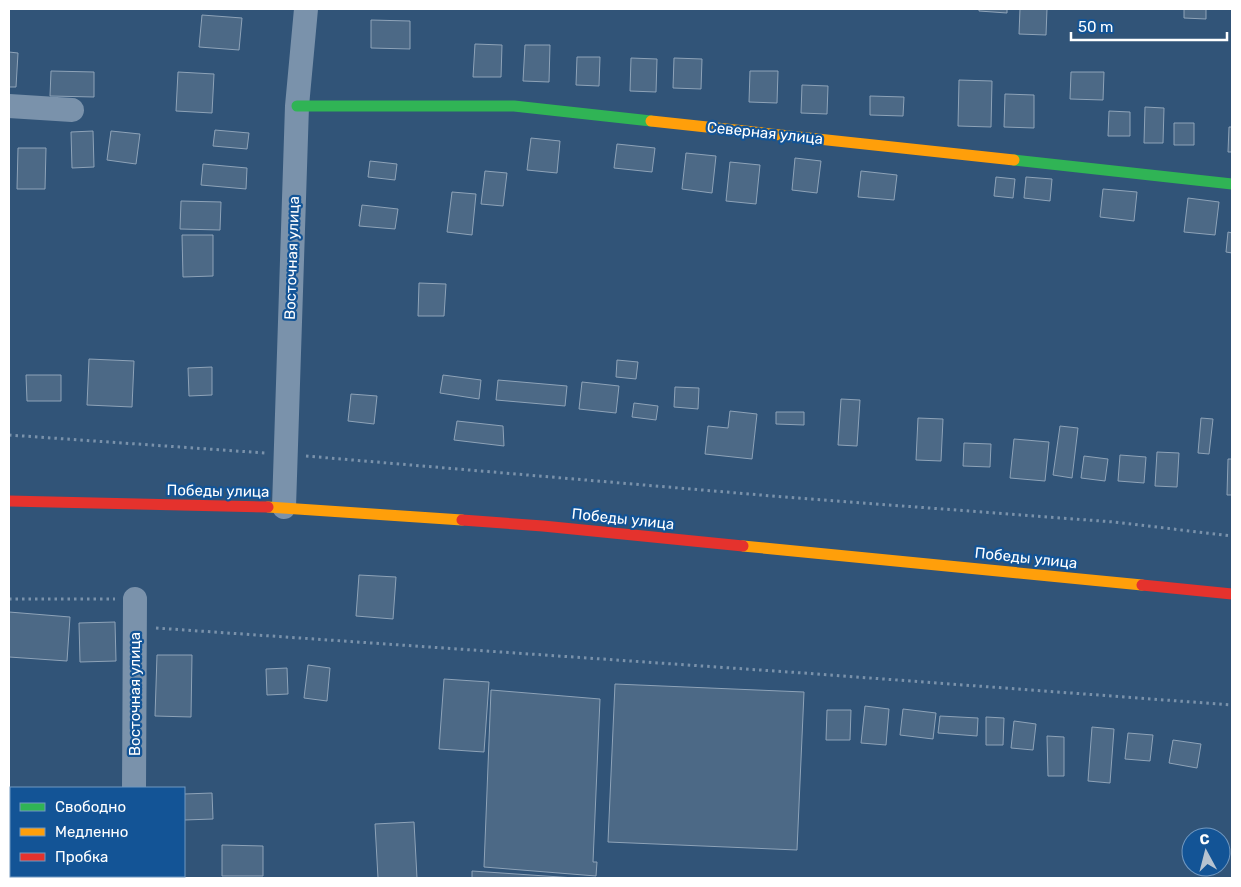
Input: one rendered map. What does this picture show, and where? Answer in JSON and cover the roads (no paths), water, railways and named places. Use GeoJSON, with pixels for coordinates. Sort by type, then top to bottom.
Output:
{"type":"FeatureCollection","features":[{"type":"Feature","properties":{"kind":"main road","name":"Северная улица"},"geometry":{"type":"LineString","coordinates":[[297,106],[514,106],[1232,184]]}},
{"type":"Feature","properties":{"kind":"main road","name":"Победы улица"},"geometry":{"type":"LineString","coordinates":[[9,501],[284,507],[543,526],[1232,594]]}},
{"type":"Feature","properties":{"kind":"street","name":"Восточная улица"},"geometry":{"type":"LineString","coordinates":[[284,507],[297,106],[306,9]]}},
{"type":"Feature","properties":{"kind":"street"},"geometry":{"type":"LineString","coordinates":[[9,106],[72,110]]}},
{"type":"Feature","properties":{"kind":"street","name":"Восточная улица"},"geometry":{"type":"LineString","coordinates":[[134,787],[135,599]]}},
{"type":"Feature","properties":{"kind":"street"},"geometry":{"type":"LineString","coordinates":[[121,878],[133,877]]}}]}
